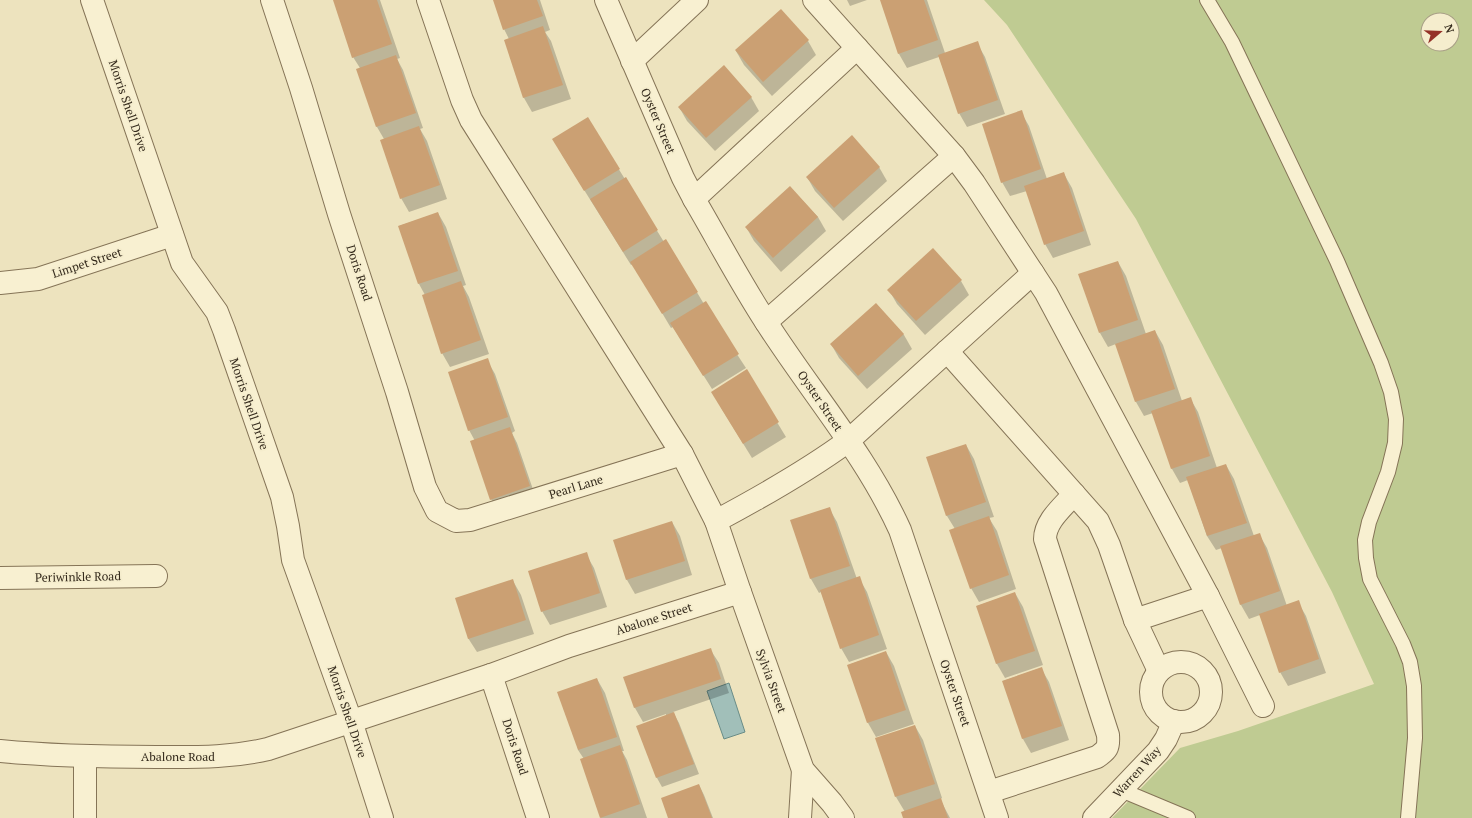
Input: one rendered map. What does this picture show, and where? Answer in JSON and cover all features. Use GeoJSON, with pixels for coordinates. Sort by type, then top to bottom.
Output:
{"type":"FeatureCollection","features":[{"type":"Feature","properties":{"kind":"street","name":"Morris Shell Drive"},"geometry":{"type":"LineString","coordinates":[[92,0],[182,264],[217,312],[224,330],[282,497],[293,560],[351,721],[382,818]]}},
{"type":"Feature","properties":{"kind":"street","name":"Doris Road"},"geometry":{"type":"LineString","coordinates":[[272,0],[397,392],[425,487],[437,511],[456,521],[470,520]]}},
{"type":"Feature","properties":{"kind":"street"},"geometry":{"type":"LineString","coordinates":[[428,0],[462,100],[471,120],[682,454],[716,521],[740,592]]}},
{"type":"Feature","properties":{"kind":"street","name":"Oyster Street"},"geometry":{"type":"LineString","coordinates":[[606,0],[683,178],[694,199],[766,322],[848,441],[885,499],[900,530],[997,818]]}},
{"type":"Feature","properties":{"kind":"street"},"geometry":{"type":"LineString","coordinates":[[632,61],[697,0]]}},
{"type":"Feature","properties":{"kind":"street"},"geometry":{"type":"LineString","coordinates":[[814,0],[954,156],[974,183],[1046,293],[1208,596],[1263,706]]}},
{"type":"Feature","properties":{"kind":"street"},"geometry":{"type":"LineString","coordinates":[[694,199],[857,48]]}},
{"type":"Feature","properties":{"kind":"street"},"geometry":{"type":"LineString","coordinates":[[766,322],[954,156]]}},
{"type":"Feature","properties":{"kind":"street","name":"Limpet Street"},"geometry":{"type":"LineString","coordinates":[[0,283],[38,280],[172,235]]}},
{"type":"Feature","properties":{"kind":"street"},"geometry":{"type":"LineString","coordinates":[[716,521],[746,505],[828,456],[848,441],[1033,273]]}},
{"type":"Feature","properties":{"kind":"street"},"geometry":{"type":"LineString","coordinates":[[947,352],[1098,521],[1104,532],[1134,620],[1159,671]]}},
{"type":"Feature","properties":{"kind":"street","name":"Pearl Lane"},"geometry":{"type":"LineString","coordinates":[[470,520],[682,454]]}},
{"type":"Feature","properties":{"kind":"street"},"geometry":{"type":"LineString","coordinates":[[989,792],[1096,757],[1106,751],[1109,744],[1108,735],[1045,539],[1045,532],[1048,524],[1074,494]]}},
{"type":"Feature","properties":{"kind":"street","name":"Periwinkle Road"},"geometry":{"type":"LineString","coordinates":[[0,578],[156,576]]}},
{"type":"Feature","properties":{"kind":"street","name":"Abalone Street"},"geometry":{"type":"LineString","coordinates":[[351,721],[491,675],[570,646],[740,592]]}},
{"type":"Feature","properties":{"kind":"street","name":"Sylvia Street"},"geometry":{"type":"LineString","coordinates":[[740,592],[803,770],[832,803],[842,818]]}},
{"type":"Feature","properties":{"kind":"street"},"geometry":{"type":"LineString","coordinates":[[1134,620],[1208,596]]}},
{"type":"Feature","properties":{"kind":"street"},"geometry":{"type":"LineString","coordinates":[[1176,662],[1185,662],[1202,670],[1208,678],[1210,697],[1207,707],[1201,714],[1193,719],[1183,722],[1174,721],[1164,717],[1156,710],[1150,690],[1153,680],[1159,671],[1166,665],[1176,662]]}},
{"type":"Feature","properties":{"kind":"street","name":"Doris Road"},"geometry":{"type":"LineString","coordinates":[[491,675],[538,818]]}},
{"type":"Feature","properties":{"kind":"street","name":"Abalone Road"},"geometry":{"type":"LineString","coordinates":[[0,751],[85,757],[223,757],[250,754],[268,749],[351,721]]}},
{"type":"Feature","properties":{"kind":"street","name":"Warren Way"},"geometry":{"type":"LineString","coordinates":[[1094,818],[1158,751],[1166,739],[1174,721]]}},
{"type":"Feature","properties":{"kind":"street"},"geometry":{"type":"LineString","coordinates":[[85,757],[85,818]]}},
{"type":"Feature","properties":{"kind":"street","name":"Sylvia Street"},"geometry":{"type":"LineString","coordinates":[[800,818],[803,770]]}},
{"type":"Feature","properties":{"kind":"lane"},"geometry":{"type":"LineString","coordinates":[[1207,0],[1232,42],[1337,261],[1381,363],[1391,392],[1396,419],[1395,443],[1388,472],[1369,522],[1365,540],[1366,558],[1370,579],[1403,644],[1410,662],[1413,680],[1415,738],[1408,818]]}},
{"type":"Feature","properties":{"kind":"lane"},"geometry":{"type":"LineString","coordinates":[[1122,790],[1188,818]]}},
{"type":"Feature","properties":{"kind":"green space"},"geometry":{"type":"Polygon","coordinates":[[[984,0],[1472,0],[1472,818],[1112,818],[1180,748],[1238,731],[1374,684],[1332,592],[1136,219],[1007,25],[984,0]]]}},
{"type":"Feature","properties":{"kind":"water"},"geometry":{"type":"Polygon","coordinates":[[[729,683],[745,732],[724,739],[707,691],[729,683]]]}},
{"type":"Feature","properties":{"kind":"building"},"geometry":{"type":"Polygon","coordinates":[[[333,0],[377,0],[392,44],[352,58],[333,0]]]}},
{"type":"Feature","properties":{"kind":"building"},"geometry":{"type":"Polygon","coordinates":[[[493,0],[537,0],[543,16],[503,30],[493,0]]]}},
{"type":"Feature","properties":{"kind":"building"},"geometry":{"type":"Polygon","coordinates":[[[880,0],[924,0],[938,40],[898,54],[880,0]]]}},
{"type":"Feature","properties":{"kind":"building"},"geometry":{"type":"Polygon","coordinates":[[[781,9],[809,40],[763,82],[735,50],[781,9]]]}},
{"type":"Feature","properties":{"kind":"building"},"geometry":{"type":"Polygon","coordinates":[[[543,26],[563,85],[523,98],[504,40],[543,26]]]}},
{"type":"Feature","properties":{"kind":"building"},"geometry":{"type":"Polygon","coordinates":[[[978,41],[998,100],[958,114],[938,55],[978,41]]]}},
{"type":"Feature","properties":{"kind":"building"},"geometry":{"type":"Polygon","coordinates":[[[396,55],[416,113],[376,127],[356,69],[396,55]]]}},
{"type":"Feature","properties":{"kind":"building"},"geometry":{"type":"Polygon","coordinates":[[[724,65],[752,97],[706,138],[678,107],[724,65]]]}},
{"type":"Feature","properties":{"kind":"building"},"geometry":{"type":"Polygon","coordinates":[[[1022,110],[1041,169],[1001,183],[982,124],[1022,110]]]}},
{"type":"Feature","properties":{"kind":"building"},"geometry":{"type":"Polygon","coordinates":[[[588,117],[620,169],[584,191],[552,139],[588,117]]]}},
{"type":"Feature","properties":{"kind":"building"},"geometry":{"type":"Polygon","coordinates":[[[419,126],[440,185],[400,199],[380,140],[419,126]]]}},
{"type":"Feature","properties":{"kind":"building"},"geometry":{"type":"Polygon","coordinates":[[[852,135],[880,167],[834,208],[806,177],[852,135]]]}},
{"type":"Feature","properties":{"kind":"building"},"geometry":{"type":"Polygon","coordinates":[[[1064,172],[1084,231],[1044,245],[1024,186],[1064,172]]]}},
{"type":"Feature","properties":{"kind":"building"},"geometry":{"type":"Polygon","coordinates":[[[626,177],[658,230],[623,252],[590,199],[626,177]]]}},
{"type":"Feature","properties":{"kind":"building"},"geometry":{"type":"Polygon","coordinates":[[[790,186],[818,217],[773,258],[745,227],[790,186]]]}},
{"type":"Feature","properties":{"kind":"building"},"geometry":{"type":"Polygon","coordinates":[[[438,212],[458,271],[418,284],[398,226],[438,212]]]}},
{"type":"Feature","properties":{"kind":"building"},"geometry":{"type":"Polygon","coordinates":[[[666,239],[698,292],[662,314],[630,262],[666,239]]]}},
{"type":"Feature","properties":{"kind":"building"},"geometry":{"type":"Polygon","coordinates":[[[933,248],[962,280],[916,321],[887,290],[933,248]]]}},
{"type":"Feature","properties":{"kind":"building"},"geometry":{"type":"Polygon","coordinates":[[[1118,261],[1138,320],[1099,333],[1078,274],[1118,261]]]}},
{"type":"Feature","properties":{"kind":"building"},"geometry":{"type":"Polygon","coordinates":[[[461,281],[481,340],[441,354],[422,295],[461,281]]]}},
{"type":"Feature","properties":{"kind":"building"},"geometry":{"type":"Polygon","coordinates":[[[706,301],[739,354],[703,376],[670,323],[706,301]]]}},
{"type":"Feature","properties":{"kind":"building"},"geometry":{"type":"Polygon","coordinates":[[[876,303],[904,334],[858,376],[830,344],[876,303]]]}},
{"type":"Feature","properties":{"kind":"building"},"geometry":{"type":"Polygon","coordinates":[[[1155,330],[1175,389],[1135,402],[1115,344],[1155,330]]]}},
{"type":"Feature","properties":{"kind":"building"},"geometry":{"type":"Polygon","coordinates":[[[488,358],[508,417],[468,431],[448,372],[488,358]]]}},
{"type":"Feature","properties":{"kind":"building"},"geometry":{"type":"Polygon","coordinates":[[[747,369],[779,422],[743,444],[711,392],[747,369]]]}},
{"type":"Feature","properties":{"kind":"building"},"geometry":{"type":"Polygon","coordinates":[[[1191,397],[1210,456],[1171,469],[1151,411],[1191,397]]]}},
{"type":"Feature","properties":{"kind":"building"},"geometry":{"type":"Polygon","coordinates":[[[510,427],[530,486],[490,500],[470,441],[510,427]]]}},
{"type":"Feature","properties":{"kind":"building"},"geometry":{"type":"Polygon","coordinates":[[[966,444],[986,502],[946,516],[926,457],[966,444]]]}},
{"type":"Feature","properties":{"kind":"building"},"geometry":{"type":"Polygon","coordinates":[[[1226,464],[1247,523],[1207,536],[1186,477],[1226,464]]]}},
{"type":"Feature","properties":{"kind":"building"},"geometry":{"type":"Polygon","coordinates":[[[830,507],[850,566],[810,579],[790,520],[830,507]]]}},
{"type":"Feature","properties":{"kind":"building"},"geometry":{"type":"Polygon","coordinates":[[[989,516],[1009,575],[970,589],[949,530],[989,516]]]}},
{"type":"Feature","properties":{"kind":"building"},"geometry":{"type":"Polygon","coordinates":[[[672,521],[685,561],[626,580],[613,540],[672,521]]]}},
{"type":"Feature","properties":{"kind":"building"},"geometry":{"type":"Polygon","coordinates":[[[1260,533],[1280,591],[1240,605],[1220,546],[1260,533]]]}},
{"type":"Feature","properties":{"kind":"building"},"geometry":{"type":"Polygon","coordinates":[[[587,552],[600,593],[541,612],[528,571],[587,552]]]}},
{"type":"Feature","properties":{"kind":"building"},"geometry":{"type":"Polygon","coordinates":[[[860,576],[879,635],[840,649],[820,590],[860,576]]]}},
{"type":"Feature","properties":{"kind":"building"},"geometry":{"type":"Polygon","coordinates":[[[513,579],[526,620],[468,639],[455,598],[513,579]]]}},
{"type":"Feature","properties":{"kind":"building"},"geometry":{"type":"Polygon","coordinates":[[[1015,592],[1035,651],[996,664],[976,606],[1015,592]]]}},
{"type":"Feature","properties":{"kind":"building"},"geometry":{"type":"Polygon","coordinates":[[[1299,600],[1319,659],[1279,673],[1259,614],[1299,600]]]}},
{"type":"Feature","properties":{"kind":"building"},"geometry":{"type":"Polygon","coordinates":[[[711,648],[721,679],[634,708],[623,677],[711,648]]]}},
{"type":"Feature","properties":{"kind":"building"},"geometry":{"type":"Polygon","coordinates":[[[886,651],[906,710],[867,723],[847,665],[886,651]]]}},
{"type":"Feature","properties":{"kind":"building"},"geometry":{"type":"Polygon","coordinates":[[[1042,667],[1062,726],[1022,739],[1002,681],[1042,667]]]}},
{"type":"Feature","properties":{"kind":"building"},"geometry":{"type":"Polygon","coordinates":[[[597,678],[617,737],[578,750],[557,692],[597,678]]]}},
{"type":"Feature","properties":{"kind":"building"},"geometry":{"type":"Polygon","coordinates":[[[674,712],[694,764],[656,778],[636,726],[674,712]]]}},
{"type":"Feature","properties":{"kind":"building"},"geometry":{"type":"Polygon","coordinates":[[[915,725],[935,784],[895,797],[875,738],[915,725]]]}},
{"type":"Feature","properties":{"kind":"building"},"geometry":{"type":"Polygon","coordinates":[[[620,745],[640,804],[600,818],[580,759],[620,745]]]}},
{"type":"Feature","properties":{"kind":"building"},"geometry":{"type":"Polygon","coordinates":[[[699,784],[712,818],[668,818],[661,798],[699,784]]]}},
{"type":"Feature","properties":{"kind":"building"},"geometry":{"type":"Polygon","coordinates":[[[941,798],[948,818],[903,818],[901,812],[941,798]]]}}]}
